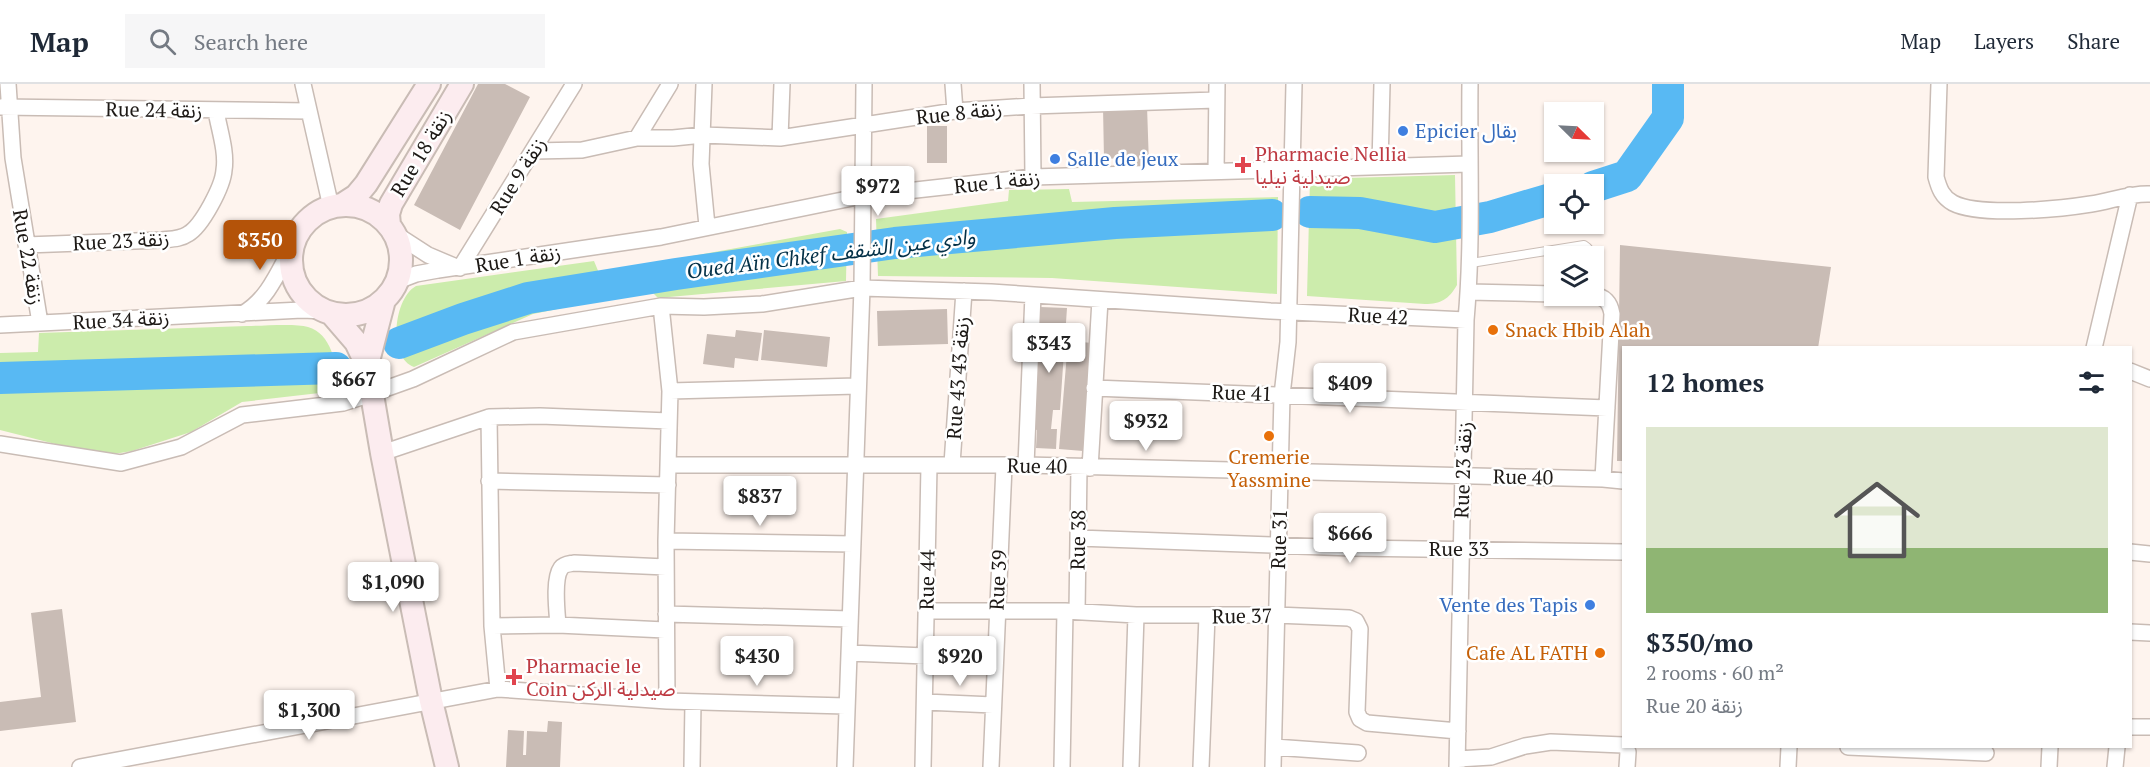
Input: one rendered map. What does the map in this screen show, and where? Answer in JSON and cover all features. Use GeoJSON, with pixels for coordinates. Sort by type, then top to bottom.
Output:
{"type":"FeatureCollection","features":[{"type":"Feature","properties":{"kind":"street","name":"Rue 22 زنقة"},"geometry":{"type":"LineString","coordinates":[[8,84],[4,107],[40,323]]}},
{"type":"Feature","properties":{"kind":"street"},"geometry":{"type":"LineString","coordinates":[[303,84],[308,111],[337,206]]}},
{"type":"Feature","properties":{"kind":"street","name":"Rue 18 زنقة"},"geometry":{"type":"LineString","coordinates":[[337,206],[356,196],[366,184],[429,84]]}},
{"type":"Feature","properties":{"kind":"street","name":"Rue 18 زنقة"},"geometry":{"type":"LineString","coordinates":[[392,229],[388,214],[391,204],[462,84]]}},
{"type":"Feature","properties":{"kind":"street","name":"Rue 9 زنقة"},"geometry":{"type":"LineString","coordinates":[[460,268],[574,84]]}},
{"type":"Feature","properties":{"kind":"street"},"geometry":{"type":"LineString","coordinates":[[637,138],[670,84]]}},
{"type":"Feature","properties":{"kind":"street"},"geometry":{"type":"LineString","coordinates":[[704,84],[702,188],[707,226]]}},
{"type":"Feature","properties":{"kind":"street"},"geometry":{"type":"LineString","coordinates":[[780,138],[782,84]]}},
{"type":"Feature","properties":{"kind":"street"},"geometry":{"type":"LineString","coordinates":[[845,767],[862,288],[864,84]]}},
{"type":"Feature","properties":{"kind":"street"},"geometry":{"type":"LineString","coordinates":[[953,84],[955,111]]}},
{"type":"Feature","properties":{"kind":"street"},"geometry":{"type":"LineString","coordinates":[[1032,84],[1033,177]]}},
{"type":"Feature","properties":{"kind":"street"},"geometry":{"type":"LineString","coordinates":[[1216,84],[1216,172]]}},
{"type":"Feature","properties":{"kind":"street","name":"Rue 31"},"geometry":{"type":"LineString","coordinates":[[1273,767],[1282,394],[1288,342],[1294,84]]}},
{"type":"Feature","properties":{"kind":"street"},"geometry":{"type":"LineString","coordinates":[[1380,165],[1382,84]]}},
{"type":"Feature","properties":{"kind":"street","name":"Rue 23 زنقة"},"geometry":{"type":"LineString","coordinates":[[1457,763],[1466,320],[1471,263],[1470,84]]}},
{"type":"Feature","properties":{"kind":"street"},"geometry":{"type":"LineString","coordinates":[[1939,84],[1936,177],[1943,195],[1953,203],[2003,212],[2092,204],[2130,195],[2150,194]]}},
{"type":"Feature","properties":{"kind":"street","name":"Rue 8 زنقة"},"geometry":{"type":"LineString","coordinates":[[534,151],[582,150],[637,138],[703,135],[780,138],[955,111],[1216,100]]}},
{"type":"Feature","properties":{"kind":"street","name":"Rue 24 زنقة"},"geometry":{"type":"LineString","coordinates":[[4,107],[308,111]]}},
{"type":"Feature","properties":{"kind":"street","name":"Rue 23 زنقة"},"geometry":{"type":"LineString","coordinates":[[26,245],[162,240],[180,238],[188,234],[209,207],[221,184],[225,170],[216,111]]}},
{"type":"Feature","properties":{"kind":"street","name":"Rue 1 زنقة"},"geometry":{"type":"LineString","coordinates":[[390,291],[416,274],[661,237],[862,196],[1033,177],[1469,164]]}},
{"type":"Feature","properties":{"kind":"street"},"geometry":{"type":"LineString","coordinates":[[2095,346],[2130,195]]}},
{"type":"Feature","properties":{"kind":"street"},"geometry":{"type":"LineString","coordinates":[[242,314],[253,308],[264,297],[302,228],[314,215],[337,206],[360,207],[376,214],[392,229],[428,255],[460,268]]}},
{"type":"Feature","properties":{"kind":"street"},"geometry":{"type":"LineString","coordinates":[[367,365],[374,332],[399,274],[401,260],[399,246],[392,229]]}},
{"type":"Feature","properties":{"kind":"street"},"geometry":{"type":"LineString","coordinates":[[293,245],[291,261],[300,291],[311,303],[328,312],[345,315],[359,314],[373,309],[390,291]]}},
{"type":"Feature","properties":{"kind":"street","name":"Rue 42"},"geometry":{"type":"LineString","coordinates":[[0,444],[121,463],[181,447],[242,415],[343,403],[371,394],[413,379],[513,332],[661,306],[704,307],[762,304],[862,288],[964,291],[1289,312],[1466,320]]}},
{"type":"Feature","properties":{"kind":"street","name":"Rue 43 زنقة 43"},"geometry":{"type":"LineString","coordinates":[[952,464],[964,291]]}},
{"type":"Feature","properties":{"kind":"street"},"geometry":{"type":"LineString","coordinates":[[1469,292],[1544,294]]}},
{"type":"Feature","properties":{"kind":"street"},"geometry":{"type":"LineString","coordinates":[[1026,465],[1033,295]]}},
{"type":"Feature","properties":{"kind":"street"},"geometry":{"type":"LineString","coordinates":[[1603,479],[1612,314],[1611,308],[1604,299]]}},
{"type":"Feature","properties":{"kind":"street","name":"Rue 38"},"geometry":{"type":"LineString","coordinates":[[1062,767],[1071,611],[1084,467],[1094,388],[1100,300]]}},
{"type":"Feature","properties":{"kind":"street"},"geometry":{"type":"LineString","coordinates":[[661,306],[670,391],[665,630],[667,701]]}},
{"type":"Feature","properties":{"kind":"street","name":"Rue 34 زنقة"},"geometry":{"type":"LineString","coordinates":[[0,325],[302,310],[328,312]]}},
{"type":"Feature","properties":{"kind":"street"},"geometry":{"type":"LineString","coordinates":[[328,312],[356,342],[367,365],[431,701],[447,767]]}},
{"type":"Feature","properties":{"kind":"street"},"geometry":{"type":"LineString","coordinates":[[2132,372],[2150,379]]}},
{"type":"Feature","properties":{"kind":"street"},"geometry":{"type":"LineString","coordinates":[[670,391],[857,386]]}},
{"type":"Feature","properties":{"kind":"street","name":"Rue 41"},"geometry":{"type":"LineString","coordinates":[[1094,388],[1607,408]]}},
{"type":"Feature","properties":{"kind":"street"},"geometry":{"type":"LineString","coordinates":[[382,453],[489,417],[540,416],[669,421]]}},
{"type":"Feature","properties":{"kind":"street"},"geometry":{"type":"LineString","coordinates":[[489,417],[492,626],[498,689]]}},
{"type":"Feature","properties":{"kind":"street","name":"Rue 40"},"geometry":{"type":"LineString","coordinates":[[668,465],[1026,465],[1622,481]]}},
{"type":"Feature","properties":{"kind":"street","name":"Rue 44"},"geometry":{"type":"LineString","coordinates":[[923,767],[929,466]]}},
{"type":"Feature","properties":{"kind":"street","name":"Rue 39"},"geometry":{"type":"LineString","coordinates":[[991,767],[1004,466]]}},
{"type":"Feature","properties":{"kind":"street"},"geometry":{"type":"LineString","coordinates":[[489,482],[668,484]]}},
{"type":"Feature","properties":{"kind":"street","name":"Rue 33"},"geometry":{"type":"LineString","coordinates":[[1078,538],[1280,545],[1622,552]]}},
{"type":"Feature","properties":{"kind":"street"},"geometry":{"type":"LineString","coordinates":[[666,541],[853,544]]}},
{"type":"Feature","properties":{"kind":"street"},"geometry":{"type":"LineString","coordinates":[[2132,552],[2150,554]]}},
{"type":"Feature","properties":{"kind":"street"},"geometry":{"type":"LineString","coordinates":[[558,625],[557,584],[560,570],[565,565],[574,562],[666,567]]}},
{"type":"Feature","properties":{"kind":"street","name":"Rue 37"},"geometry":{"type":"LineString","coordinates":[[927,611],[1071,611],[1136,615],[1276,615],[1349,618],[1356,621],[1360,629],[1357,712],[1363,722],[1458,731]]}},
{"type":"Feature","properties":{"kind":"street"},"geometry":{"type":"LineString","coordinates":[[666,614],[850,619]]}},
{"type":"Feature","properties":{"kind":"street"},"geometry":{"type":"LineString","coordinates":[[1131,767],[1136,615]]}},
{"type":"Feature","properties":{"kind":"street"},"geometry":{"type":"LineString","coordinates":[[1201,767],[1207,616]]}},
{"type":"Feature","properties":{"kind":"street"},"geometry":{"type":"LineString","coordinates":[[492,626],[558,625],[665,630]]}},
{"type":"Feature","properties":{"kind":"street"},"geometry":{"type":"LineString","coordinates":[[2132,632],[2150,633]]}},
{"type":"Feature","properties":{"kind":"street"},"geometry":{"type":"LineString","coordinates":[[849,653],[926,656]]}},
{"type":"Feature","properties":{"kind":"street"},"geometry":{"type":"LineString","coordinates":[[80,767],[114,764],[498,689],[667,701],[846,706]]}},
{"type":"Feature","properties":{"kind":"street"},"geometry":{"type":"LineString","coordinates":[[692,767],[693,702]]}},
{"type":"Feature","properties":{"kind":"street"},"geometry":{"type":"LineString","coordinates":[[925,702],[993,705]]}},
{"type":"Feature","properties":{"kind":"street"},"geometry":{"type":"LineString","coordinates":[[2132,727],[2150,727]]}},
{"type":"Feature","properties":{"kind":"street"},"geometry":{"type":"LineString","coordinates":[[1457,763],[1551,742],[1622,746]]}},
{"type":"Feature","properties":{"kind":"street"},"geometry":{"type":"LineString","coordinates":[[1274,747],[1358,753]]}},
{"type":"Feature","properties":{"kind":"street"},"geometry":{"type":"LineString","coordinates":[[1626,748],[1628,767]]}},
{"type":"Feature","properties":{"kind":"street"},"geometry":{"type":"LineString","coordinates":[[1788,767],[1789,748]]}},
{"type":"Feature","properties":{"kind":"street"},"geometry":{"type":"LineString","coordinates":[[1863,748],[1986,756]]}},
{"type":"Feature","properties":{"kind":"street"},"geometry":{"type":"LineString","coordinates":[[2049,767],[2050,748]]}},
{"type":"Feature","properties":{"kind":"street"},"geometry":{"type":"LineString","coordinates":[[2115,767],[2117,748]]}},
{"type":"Feature","properties":{"kind":"lane"},"geometry":{"type":"LineString","coordinates":[[1471,263],[1544,251]]}},
{"type":"Feature","properties":{"kind":"green space"},"geometry":{"type":"Polygon","coordinates":[[[1455,175],[1457,285],[1448,297],[1440,302],[1425,304],[1307,296],[1310,179],[1455,175]]]}},
{"type":"Feature","properties":{"kind":"green space"},"geometry":{"type":"Polygon","coordinates":[[[1069,189],[1072,202],[1278,197],[1277,294],[1052,278],[878,276],[876,219],[1008,201],[1009,190],[1069,189]]]}},
{"type":"Feature","properties":{"kind":"green space"},"geometry":{"type":"Polygon","coordinates":[[[840,229],[847,232],[846,281],[658,298],[650,290],[533,314],[414,367],[405,361],[400,352],[397,340],[399,314],[408,293],[416,286],[594,261],[599,273],[840,229]]]}},
{"type":"Feature","properties":{"kind":"green space"},"geometry":{"type":"Polygon","coordinates":[[[278,325],[308,327],[323,337],[335,363],[337,391],[242,402],[191,432],[132,451],[114,454],[91,453],[0,430],[0,353],[38,352],[39,333],[278,325]]]}},
{"type":"Feature","properties":{"kind":"building"},"geometry":{"type":"Polygon","coordinates":[[[478,84],[505,84],[530,97],[460,230],[414,205],[478,84]]]}},
{"type":"Feature","properties":{"kind":"building"},"geometry":{"type":"Polygon","coordinates":[[[1147,106],[1149,165],[1126,165],[1126,158],[1104,159],[1103,107],[1147,106]]]}},
{"type":"Feature","properties":{"kind":"building"},"geometry":{"type":"Polygon","coordinates":[[[927,126],[947,126],[947,163],[927,163],[927,126]]]}},
{"type":"Feature","properties":{"kind":"building"},"geometry":{"type":"Polygon","coordinates":[[[1620,245],[1831,267],[1818,346],[1622,346],[1622,461],[1617,461],[1620,245]]]}},
{"type":"Feature","properties":{"kind":"building"},"geometry":{"type":"Polygon","coordinates":[[[1040,307],[1067,308],[1060,410],[1053,410],[1051,429],[1057,429],[1056,449],[1036,448],[1037,430],[1033,429],[1040,307]]]}},
{"type":"Feature","properties":{"kind":"building"},"geometry":{"type":"Polygon","coordinates":[[[947,309],[948,344],[878,346],[877,311],[947,309]]]}},
{"type":"Feature","properties":{"kind":"building"},"geometry":{"type":"Polygon","coordinates":[[[736,330],[762,333],[758,361],[735,358],[734,368],[703,364],[707,334],[735,337],[736,330]]]}},
{"type":"Feature","properties":{"kind":"building"},"geometry":{"type":"Polygon","coordinates":[[[764,330],[830,337],[827,367],[761,360],[764,330]]]}},
{"type":"Feature","properties":{"kind":"building"},"geometry":{"type":"Polygon","coordinates":[[[1068,341],[1093,343],[1083,451],[1059,449],[1068,341]]]}},
{"type":"Feature","properties":{"kind":"building"},"geometry":{"type":"Polygon","coordinates":[[[62,609],[76,722],[0,731],[0,702],[41,697],[31,613],[62,609]]]}},
{"type":"Feature","properties":{"kind":"building"},"geometry":{"type":"Polygon","coordinates":[[[548,721],[562,722],[560,767],[506,767],[508,730],[524,731],[523,755],[526,755],[527,731],[547,732],[548,721]]]}},
{"type":"Feature","properties":{"kind":"waterway","name":"Oued Aïn Chkef وادي عين الشقف"},"geometry":{"type":"LineString","coordinates":[[1604,183],[1627,176],[1668,118],[1668,84]]}},
{"type":"Feature","properties":{"kind":"waterway","name":"Oued Aïn Chkef وادي عين الشقف"},"geometry":{"type":"LineString","coordinates":[[1310,212],[1360,213],[1435,227],[1490,217],[1544,201]]}},
{"type":"Feature","properties":{"kind":"waterway","name":"Oued Aïn Chkef وادي عين الشقف"},"geometry":{"type":"LineString","coordinates":[[399,343],[528,298],[676,274],[895,243],[1115,223],[1272,215]]}},
{"type":"Feature","properties":{"kind":"waterway","name":"Oued Aïn Chkef وادي عين الشقف"},"geometry":{"type":"LineString","coordinates":[[0,378],[336,368]]}},
{"type":"Feature","properties":{"kind":"place","name":"Epicier بقال"},"geometry":{"type":"Point","coordinates":[1403,131]}},
{"type":"Feature","properties":{"kind":"place","name":"Salle de jeux"},"geometry":{"type":"Point","coordinates":[1055,159]}},
{"type":"Feature","properties":{"kind":"place","name":"Pharmacie Nellia صيدلية نيليا"},"geometry":{"type":"Point","coordinates":[1243,165]}},
{"type":"Feature","properties":{"kind":"place","name":"Snack Hbib Alah"},"geometry":{"type":"Point","coordinates":[1493,330]}},
{"type":"Feature","properties":{"kind":"place","name":"Cremerie Yassmine"},"geometry":{"type":"Point","coordinates":[1269,436]}},
{"type":"Feature","properties":{"kind":"place","name":"Vente des Tapis"},"geometry":{"type":"Point","coordinates":[1590,605]}},
{"type":"Feature","properties":{"kind":"place","name":"Cafe AL FATH"},"geometry":{"type":"Point","coordinates":[1600,653]}},
{"type":"Feature","properties":{"kind":"place","name":"Pharmacie le Coin صيدلية الركن"},"geometry":{"type":"Point","coordinates":[514,677]}}]}
